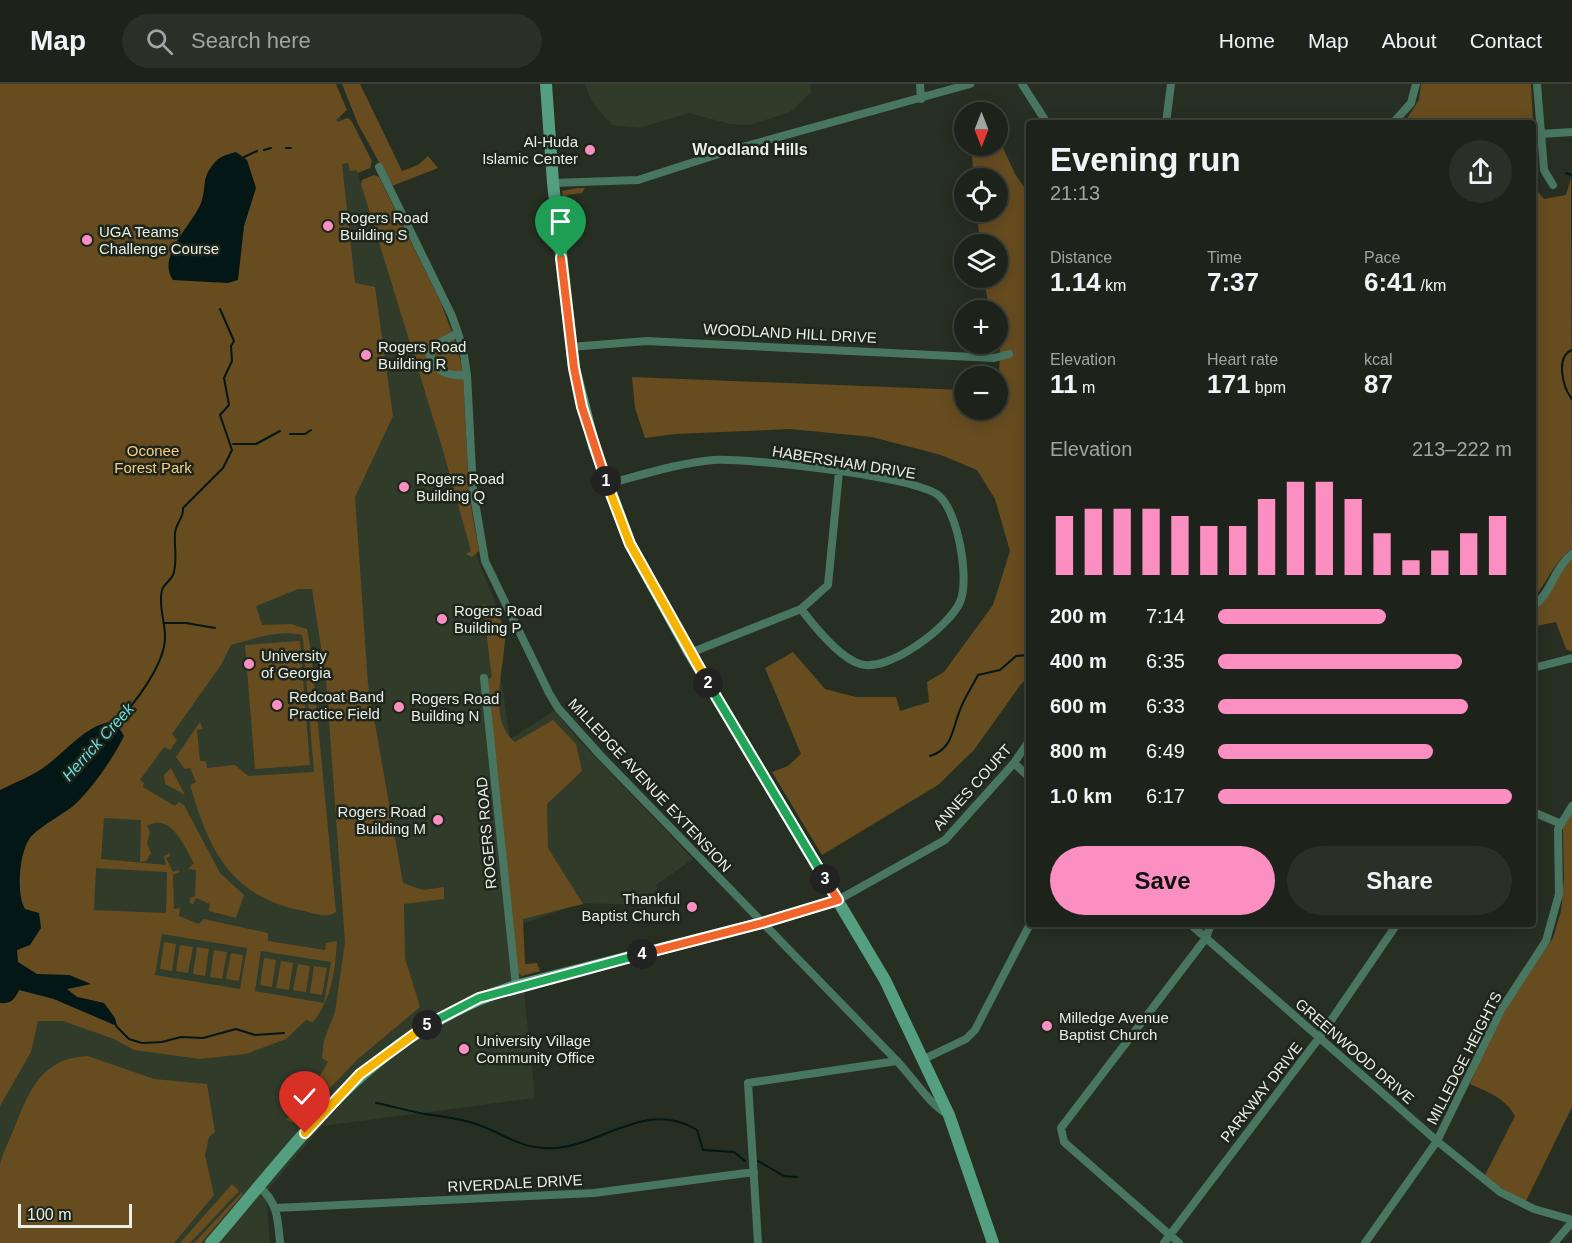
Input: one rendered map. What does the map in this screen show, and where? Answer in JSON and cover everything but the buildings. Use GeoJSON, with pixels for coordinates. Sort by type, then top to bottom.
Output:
{"type":"FeatureCollection","features":[{"type":"Feature","properties":{"kind":"main road"},"geometry":{"type":"LineString","coordinates":[[546,84],[553,183],[570,347],[582,407],[607,484],[630,544],[690,653],[885,980],[949,1115],[993,1243]]}},
{"type":"Feature","properties":{"kind":"main road"},"geometry":{"type":"LineString","coordinates":[[211,1243],[360,1074],[401,1041],[442,1016],[479,998],[516,986],[762,923],[838,900]]}},
{"type":"Feature","properties":{"kind":"street"},"geometry":{"type":"LineString","coordinates":[[920,84],[921,99]]}},
{"type":"Feature","properties":{"kind":"street"},"geometry":{"type":"LineString","coordinates":[[553,183],[638,180],[728,151],[970,84]]}},
{"type":"Feature","properties":{"kind":"street"},"geometry":{"type":"LineString","coordinates":[[1022,84],[1045,120]]}},
{"type":"Feature","properties":{"kind":"street"},"geometry":{"type":"LineString","coordinates":[[1166,120],[1171,84]]}},
{"type":"Feature","properties":{"kind":"street"},"geometry":{"type":"LineString","coordinates":[[1397,120],[1411,103],[1416,84]]}},
{"type":"Feature","properties":{"kind":"street"},"geometry":{"type":"LineString","coordinates":[[1537,84],[1544,170],[1553,185]]}},
{"type":"Feature","properties":{"kind":"street"},"geometry":{"type":"LineString","coordinates":[[1541,134],[1572,132]]}},
{"type":"Feature","properties":{"kind":"street","name":"MILLEDGE AVENUE EXTENSION"},"geometry":{"type":"LineString","coordinates":[[379,167],[463,348],[467,375],[473,490],[485,561],[547,690],[558,708],[601,756],[897,1061],[922,1088],[937,1109],[949,1115]]}},
{"type":"Feature","properties":{"kind":"street"},"geometry":{"type":"LineString","coordinates":[[458,333],[435,345],[430,356],[435,368],[441,372],[467,375]]}},
{"type":"Feature","properties":{"kind":"street","name":"WOODLAND HILL DRIVE"},"geometry":{"type":"LineString","coordinates":[[570,347],[647,341],[994,358],[1009,354]]}},
{"type":"Feature","properties":{"kind":"street","name":"HABERSHAM DRIVE"},"geometry":{"type":"LineString","coordinates":[[607,484],[686,464],[716,460],[839,472],[923,488],[938,494],[945,502],[954,518],[964,579],[961,601],[936,631],[898,657],[882,664],[867,666],[854,662],[832,643],[801,609]]}},
{"type":"Feature","properties":{"kind":"street"},"geometry":{"type":"LineString","coordinates":[[690,653],[801,609],[828,585],[839,472]]}},
{"type":"Feature","properties":{"kind":"street"},"geometry":{"type":"LineString","coordinates":[[1536,604],[1541,601],[1556,571],[1572,554]]}},
{"type":"Feature","properties":{"kind":"street"},"geometry":{"type":"LineString","coordinates":[[1536,667],[1572,658]]}},
{"type":"Feature","properties":{"kind":"street","name":"ROGERS ROAD"},"geometry":{"type":"LineString","coordinates":[[484,678],[516,986]]}},
{"type":"Feature","properties":{"kind":"street","name":"ANNES COURT"},"geometry":{"type":"LineString","coordinates":[[838,900],[945,840],[1014,763],[1026,745]]}},
{"type":"Feature","properties":{"kind":"street"},"geometry":{"type":"LineString","coordinates":[[1014,763],[1026,774]]}},
{"type":"Feature","properties":{"kind":"street"},"geometry":{"type":"LineString","coordinates":[[1536,813],[1559,823],[1572,806]]}},
{"type":"Feature","properties":{"kind":"street","name":"MILLEDGE HEIGHTS"},"geometry":{"type":"LineString","coordinates":[[1365,1243],[1437,1141],[1496,1019],[1546,941],[1559,894],[1559,823]]}},
{"type":"Feature","properties":{"kind":"street"},"geometry":{"type":"LineString","coordinates":[[924,1059],[966,1039],[975,1030],[1028,927]]}},
{"type":"Feature","properties":{"kind":"street","name":"GREENWOOD DRIVE"},"geometry":{"type":"LineString","coordinates":[[1193,927],[1437,1141],[1500,1192],[1534,1209],[1572,1221]]}},
{"type":"Feature","properties":{"kind":"street"},"geometry":{"type":"LineString","coordinates":[[1179,1243],[1064,1142],[1061,1132],[1067,1118],[1206,938],[1210,927]]}},
{"type":"Feature","properties":{"kind":"street","name":"PARKWAY DRIVE"},"geometry":{"type":"LineString","coordinates":[[1164,1243],[1169,1233],[1319,1038],[1395,927]]}},
{"type":"Feature","properties":{"kind":"street"},"geometry":{"type":"LineString","coordinates":[[758,1243],[748,1083],[897,1061]]}},
{"type":"Feature","properties":{"kind":"street","name":"RIVERDALE DRIVE"},"geometry":{"type":"LineString","coordinates":[[275,1208],[594,1193],[754,1172]]}},
{"type":"Feature","properties":{"kind":"street"},"geometry":{"type":"LineString","coordinates":[[259,1187],[275,1208],[279,1243]]}},
{"type":"Feature","properties":{"kind":"street"},"geometry":{"type":"LineString","coordinates":[[1554,1243],[1572,1221]]}},
{"type":"Feature","properties":{"kind":"shaded area","name":"University of Georgia"},"geometry":{"type":"Polygon","coordinates":[[[0,84],[330,84],[481,568],[501,616],[492,619],[510,739],[555,710],[576,737],[693,859],[656,885],[660,897],[641,905],[580,903],[520,925],[522,971],[535,1098],[322,1126],[266,1192],[270,1243],[0,1243],[0,84]]]}},
{"type":"Feature","properties":{"kind":"shaded area"},"geometry":{"type":"Polygon","coordinates":[[[585,84],[810,84],[811,92],[790,112],[749,125],[730,124],[689,113],[639,128],[612,125],[592,102],[585,84]]]}},
{"type":"Feature","properties":{"kind":"green space","name":"Oconee Forest Park"},"geometry":{"type":"Polygon","coordinates":[[[0,84],[336,84],[347,110],[336,120],[338,122],[347,118],[351,120],[372,161],[370,168],[358,173],[356,170],[350,171],[348,163],[342,164],[355,283],[375,287],[393,416],[355,497],[368,684],[403,883],[423,890],[444,887],[444,899],[404,904],[405,958],[420,1007],[358,1059],[296,1123],[286,1120],[315,1084],[328,1062],[322,1058],[324,1040],[335,1012],[345,942],[326,679],[312,589],[298,589],[256,606],[262,625],[291,624],[307,629],[336,912],[320,915],[279,904],[258,895],[241,882],[227,868],[215,850],[197,809],[190,785],[196,782],[190,768],[185,769],[176,757],[200,722],[203,729],[197,730],[200,761],[206,761],[207,768],[235,765],[248,776],[314,772],[302,635],[275,634],[231,645],[221,665],[172,734],[177,740],[170,750],[164,747],[140,780],[144,783],[143,787],[175,806],[179,802],[184,805],[220,873],[244,895],[236,918],[209,911],[210,904],[196,898],[193,904],[190,903],[190,898],[195,896],[196,870],[188,869],[194,863],[176,833],[163,823],[147,826],[150,832],[147,843],[151,853],[146,861],[140,862],[141,820],[104,818],[101,859],[166,865],[164,856],[170,853],[170,856],[166,858],[173,872],[178,870],[180,872],[173,875],[174,909],[180,908],[179,916],[199,924],[204,919],[268,933],[268,941],[325,950],[326,943],[337,941],[331,984],[324,1004],[319,1013],[313,1022],[306,1020],[286,1039],[246,1054],[200,1059],[134,1050],[114,1039],[63,1021],[38,1021],[31,1052],[0,1106],[0,84]],[[96,868],[94,910],[166,913],[167,872],[96,868]],[[162,934],[155,975],[240,989],[247,948],[162,934]],[[261,951],[255,991],[324,1003],[331,962],[261,951]],[[69,975],[54,999],[117,1026],[104,1003],[77,997],[66,989],[90,984],[69,975]]]}},
{"type":"Feature","properties":{"kind":"green space"},"geometry":{"type":"Polygon","coordinates":[[[342,84],[360,84],[402,171],[418,165],[428,156],[438,168],[392,186],[358,124],[342,84]]]}},
{"type":"Feature","properties":{"kind":"green space"},"geometry":{"type":"Polygon","coordinates":[[[1421,84],[1531,84],[1533,120],[1406,120],[1419,100],[1421,84]]]}},
{"type":"Feature","properties":{"kind":"green space"},"geometry":{"type":"Polygon","coordinates":[[[972,156],[1007,156],[1026,190],[1026,680],[974,750],[938,785],[822,855],[772,772],[788,766],[801,754],[765,668],[793,652],[825,689],[856,697],[896,697],[900,711],[929,702],[927,682],[944,672],[993,605],[1010,551],[995,499],[977,470],[941,455],[872,437],[790,429],[675,434],[645,438],[635,408],[632,377],[954,390],[954,420],[1008,420],[1008,366],[999,366],[1000,354],[1008,354],[1008,300],[988,300],[985,288],[1008,288],[1008,234],[979,234],[978,222],[1008,222],[1008,168],[973,168],[972,156]]]}},
{"type":"Feature","properties":{"kind":"green space"},"geometry":{"type":"Polygon","coordinates":[[[374,175],[379,177],[440,301],[457,345],[463,373],[469,495],[479,551],[472,557],[466,554],[471,551],[442,447],[361,184],[362,180],[374,175]]]}},
{"type":"Feature","properties":{"kind":"green space"},"geometry":{"type":"Polygon","coordinates":[[[1571,178],[1572,549],[1555,566],[1536,595],[1536,190],[1544,199],[1566,195],[1571,178]]]}},
{"type":"Feature","properties":{"kind":"green space"},"geometry":{"type":"Polygon","coordinates":[[[585,188],[582,193],[567,195],[569,219],[565,226],[562,191],[585,188]]]}},
{"type":"Feature","properties":{"kind":"green space"},"geometry":{"type":"Polygon","coordinates":[[[1572,558],[1572,651],[1566,649],[1556,622],[1536,626],[1536,610],[1572,558]]]}},
{"type":"Feature","properties":{"kind":"green space"},"geometry":{"type":"Polygon","coordinates":[[[483,604],[493,611],[506,630],[499,700],[502,724],[507,734],[515,742],[553,720],[576,744],[582,771],[547,804],[548,848],[583,904],[523,919],[525,964],[537,963],[540,971],[522,976],[518,973],[488,679],[492,677],[483,604]]]}},
{"type":"Feature","properties":{"kind":"green space","name":"Redcoat Band Practice Field"},"geometry":{"type":"Polygon","coordinates":[[[300,641],[310,765],[255,769],[245,645],[300,641]]]}},
{"type":"Feature","properties":{"kind":"green space"},"geometry":{"type":"Polygon","coordinates":[[[171,768],[185,795],[165,784],[164,775],[171,768]]]}},
{"type":"Feature","properties":{"kind":"green space"},"geometry":{"type":"Polygon","coordinates":[[[1572,813],[1572,1107],[1525,1203],[1484,1177],[1515,1116],[1501,1100],[1470,1084],[1485,1047],[1509,1004],[1553,938],[1561,911],[1564,878],[1563,828],[1572,813]]]}},
{"type":"Feature","properties":{"kind":"green space"},"geometry":{"type":"Polygon","coordinates":[[[164,942],[176,944],[172,971],[160,969],[164,942]]]}},
{"type":"Feature","properties":{"kind":"green space"},"geometry":{"type":"Polygon","coordinates":[[[180,945],[193,947],[188,973],[176,971],[180,945]]]}},
{"type":"Feature","properties":{"kind":"green space"},"geometry":{"type":"Polygon","coordinates":[[[197,947],[209,949],[205,976],[193,974],[197,947]]]}},
{"type":"Feature","properties":{"kind":"green space"},"geometry":{"type":"Polygon","coordinates":[[[214,950],[227,952],[222,979],[210,977],[214,950]]]}},
{"type":"Feature","properties":{"kind":"green space"},"geometry":{"type":"Polygon","coordinates":[[[231,953],[243,955],[239,981],[226,979],[231,953]]]}},
{"type":"Feature","properties":{"kind":"green space"},"geometry":{"type":"Polygon","coordinates":[[[264,958],[276,960],[272,987],[260,985],[264,958]]]}},
{"type":"Feature","properties":{"kind":"green space"},"geometry":{"type":"Polygon","coordinates":[[[281,961],[293,963],[289,990],[276,988],[281,961]]]}},
{"type":"Feature","properties":{"kind":"green space"},"geometry":{"type":"Polygon","coordinates":[[[298,964],[310,966],[306,992],[293,990],[298,964]]]}},
{"type":"Feature","properties":{"kind":"green space"},"geometry":{"type":"Polygon","coordinates":[[[314,966],[327,968],[322,995],[310,993],[314,966]]]}},
{"type":"Feature","properties":{"kind":"green space"},"geometry":{"type":"Polygon","coordinates":[[[88,1056],[154,1079],[207,1084],[215,1132],[209,1137],[205,1155],[214,1195],[174,1243],[0,1243],[0,1165],[25,1103],[38,1080],[47,1070],[72,1058],[88,1056]]]}},
{"type":"Feature","properties":{"kind":"green space"},"geometry":{"type":"Polygon","coordinates":[[[232,1184],[239,1191],[190,1243],[180,1243],[232,1184]]]}},
{"type":"Feature","properties":{"kind":"green space"},"geometry":{"type":"Polygon","coordinates":[[[242,1192],[242,1195],[201,1243],[194,1243],[242,1192]]]}},
{"type":"Feature","properties":{"kind":"water"},"geometry":{"type":"Polygon","coordinates":[[[236,152],[247,160],[256,188],[244,226],[238,280],[228,283],[173,280],[169,270],[169,260],[178,239],[198,209],[208,173],[219,158],[236,152]]]}},
{"type":"Feature","properties":{"kind":"water"},"geometry":{"type":"Polygon","coordinates":[[[109,722],[118,726],[124,736],[108,764],[79,801],[38,830],[26,845],[21,863],[20,894],[25,909],[39,913],[41,928],[30,945],[17,950],[18,962],[37,974],[69,975],[91,984],[67,989],[77,997],[104,1003],[115,1018],[117,1026],[54,999],[19,990],[12,1000],[0,1003],[0,790],[38,771],[82,735],[109,722]]]}},
{"type":"Feature","properties":{"kind":"waterway"},"geometry":{"type":"LineString","coordinates":[[264,150],[271,148]]}},
{"type":"Feature","properties":{"kind":"waterway"},"geometry":{"type":"LineString","coordinates":[[286,148],[291,148]]}},
{"type":"Feature","properties":{"kind":"waterway"},"geometry":{"type":"LineString","coordinates":[[244,157],[257,151]]}},
{"type":"Feature","properties":{"kind":"waterway"},"geometry":{"type":"LineString","coordinates":[[1566,173],[1572,175]]}},
{"type":"Feature","properties":{"kind":"waterway","name":"Herrick Creek"},"geometry":{"type":"LineString","coordinates":[[114,725],[147,684],[164,647],[161,596],[174,570],[175,530],[183,508],[223,468],[232,450],[220,415],[229,405],[224,378],[232,361],[231,346],[234,341],[220,309]]}},
{"type":"Feature","properties":{"kind":"waterway"},"geometry":{"type":"LineString","coordinates":[[1572,350],[1567,354],[1562,366],[1566,388],[1572,399]]}},
{"type":"Feature","properties":{"kind":"waterway"},"geometry":{"type":"LineString","coordinates":[[290,434],[305,434],[311,430]]}},
{"type":"Feature","properties":{"kind":"waterway"},"geometry":{"type":"LineString","coordinates":[[233,444],[256,444],[280,431]]}},
{"type":"Feature","properties":{"kind":"waterway"},"geometry":{"type":"LineString","coordinates":[[164,623],[186,623],[215,628]]}},
{"type":"Feature","properties":{"kind":"waterway"},"geometry":{"type":"LineString","coordinates":[[930,756],[938,753],[947,743],[978,675],[1000,670],[1016,656],[1026,655]]}},
{"type":"Feature","properties":{"kind":"waterway"},"geometry":{"type":"LineString","coordinates":[[116,1026],[129,1039],[142,1043],[162,1042],[181,1037],[203,1038],[236,1029],[255,1035],[284,1033]]}},
{"type":"Feature","properties":{"kind":"waterway"},"geometry":{"type":"LineString","coordinates":[[376,1103],[466,1121],[524,1145],[544,1148],[574,1145],[626,1126],[661,1119],[679,1122],[697,1130],[703,1150],[734,1152],[745,1161]]}},
{"type":"Feature","properties":{"kind":"waterway"},"geometry":{"type":"LineString","coordinates":[[758,1161],[784,1176],[797,1177]]}},
{"type":"Feature","properties":{"kind":"place","name":"Al-Huda Islamic Center"},"geometry":{"type":"Point","coordinates":[590,150]}},
{"type":"Feature","properties":{"kind":"place","name":"Rogers Road Building S"},"geometry":{"type":"Point","coordinates":[328,226]}},
{"type":"Feature","properties":{"kind":"place","name":"UGA Teams Challenge Course"},"geometry":{"type":"Point","coordinates":[87,240]}},
{"type":"Feature","properties":{"kind":"place","name":"Rogers Road Building R"},"geometry":{"type":"Point","coordinates":[366,355]}},
{"type":"Feature","properties":{"kind":"place","name":"Rogers Road Building Q"},"geometry":{"type":"Point","coordinates":[404,487]}},
{"type":"Feature","properties":{"kind":"place","name":"Rogers Road Building P"},"geometry":{"type":"Point","coordinates":[442,619]}},
{"type":"Feature","properties":{"kind":"place","name":"University of Georgia"},"geometry":{"type":"Point","coordinates":[249,664]}},
{"type":"Feature","properties":{"kind":"place","name":"Redcoat Band Practice Field"},"geometry":{"type":"Point","coordinates":[277,705]}},
{"type":"Feature","properties":{"kind":"place","name":"Rogers Road Building N"},"geometry":{"type":"Point","coordinates":[399,707]}},
{"type":"Feature","properties":{"kind":"place","name":"Rogers Road Building M"},"geometry":{"type":"Point","coordinates":[438,820]}},
{"type":"Feature","properties":{"kind":"place","name":"Thankful Baptist Church"},"geometry":{"type":"Point","coordinates":[692,907]}},
{"type":"Feature","properties":{"kind":"place","name":"Milledge Avenue Baptist Church"},"geometry":{"type":"Point","coordinates":[1047,1026]}},
{"type":"Feature","properties":{"kind":"place","name":"University Village Community Office"},"geometry":{"type":"Point","coordinates":[464,1049]}},
{"type":"Feature","properties":{"kind":"district","name":"Woodland Hills"},"geometry":{"type":"Point","coordinates":[750,149]}},
{"type":"Feature","properties":{"kind":"route"},"geometry":{"type":"LineString","coordinates":[[305,1133],[360,1074],[401,1041],[436,1019],[479,998],[516,986],[762,923],[838,900],[690,653],[630,544],[607,484],[582,407],[570,347],[561,258]]}}]}
